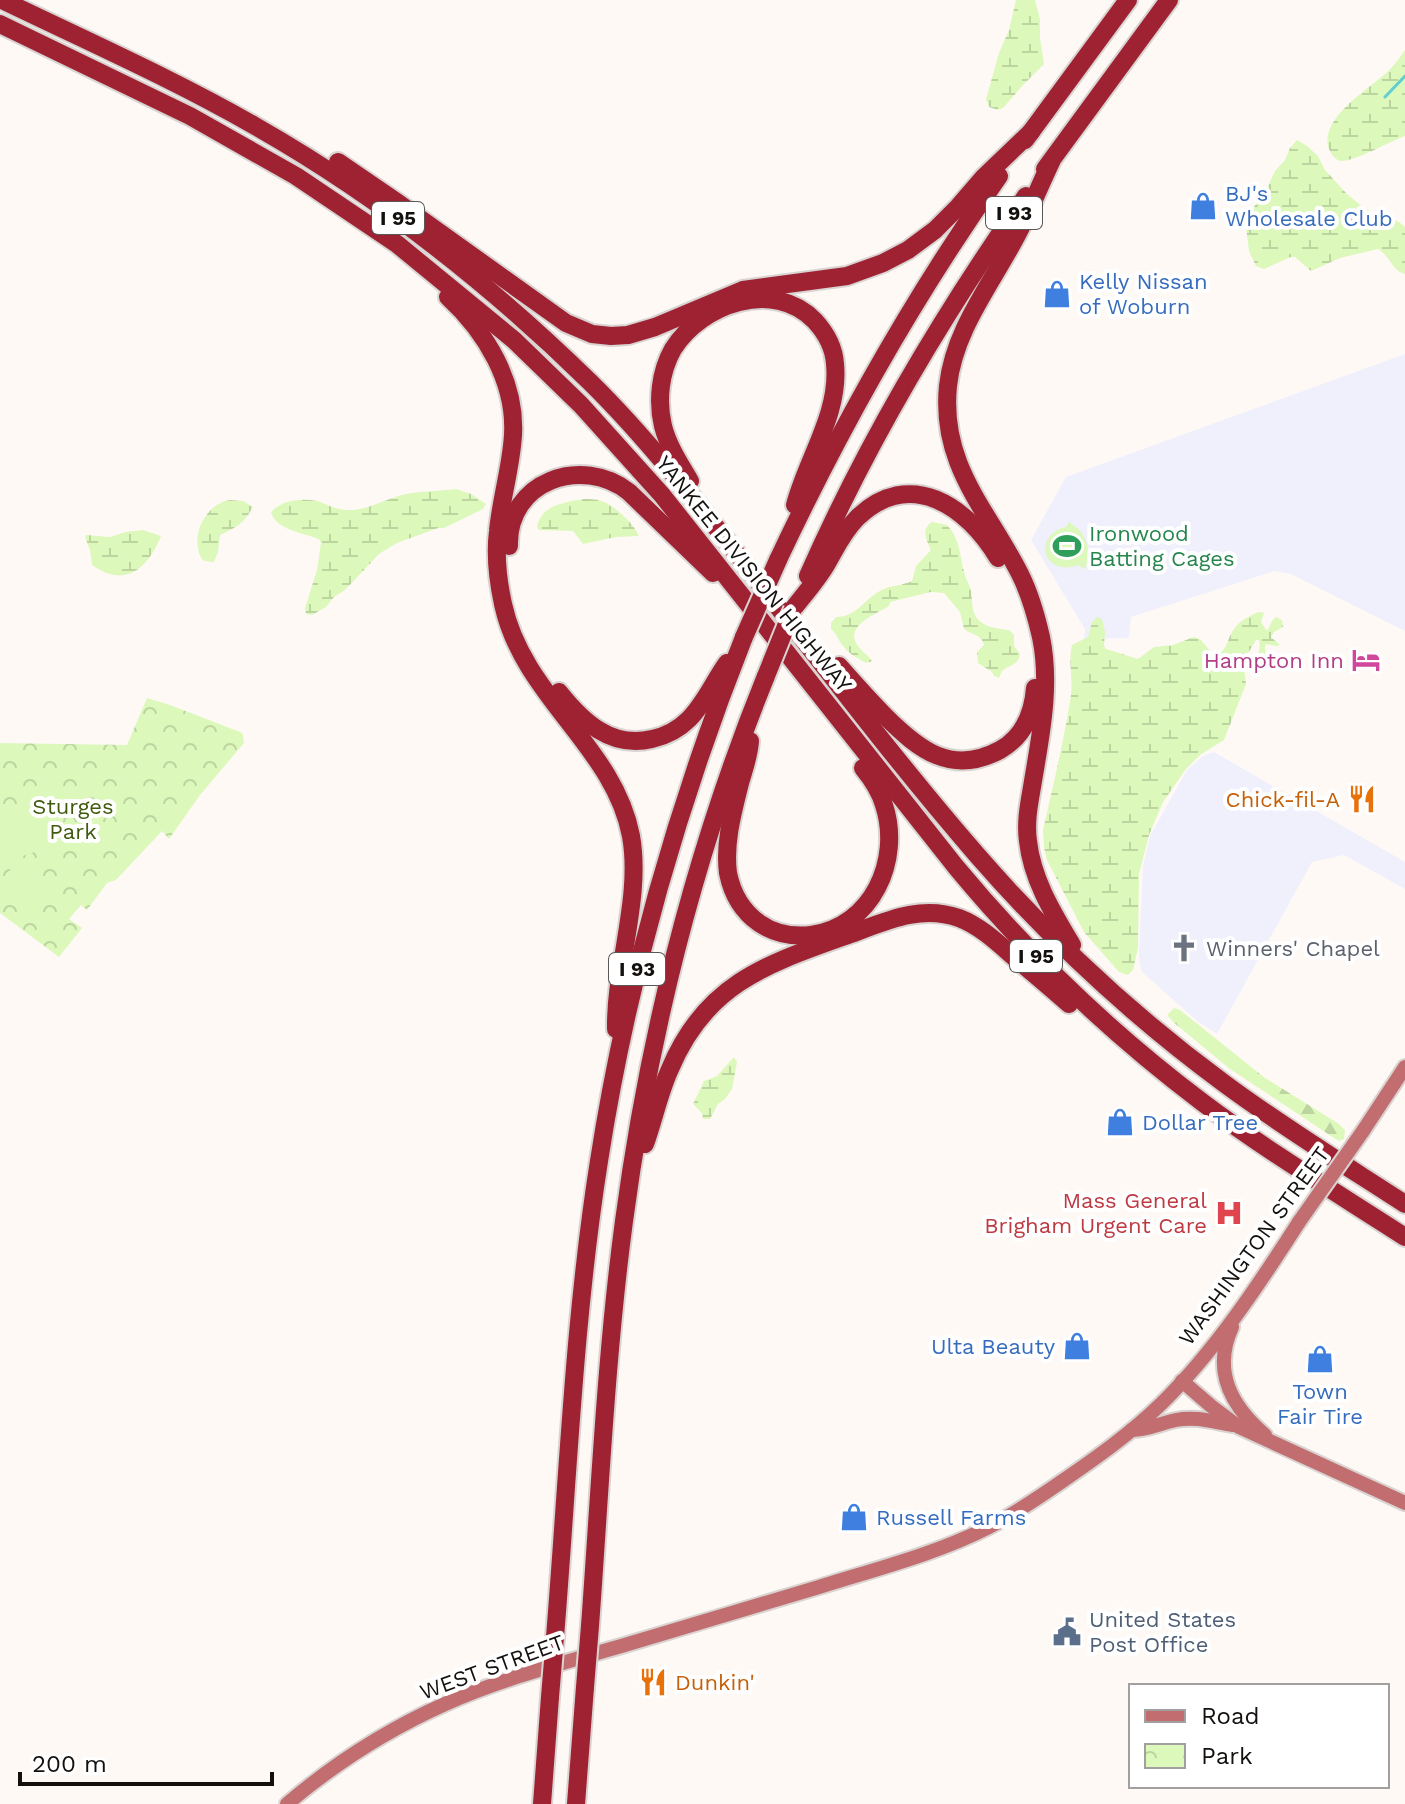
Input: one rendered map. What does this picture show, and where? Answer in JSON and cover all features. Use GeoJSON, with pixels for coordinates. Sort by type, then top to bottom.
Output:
{"type":"FeatureCollection","features":[{"type":"Feature","properties":{"kind":"highway","name":"YANKEE DIVISION HIGHWAY"},"geometry":{"type":"LineString","coordinates":[[2,0],[215,104],[308,157],[458,263],[527,323],[642,437],[732,547],[901,765],[1032,915],[1086,968],[1179,1049],[1277,1121],[1405,1204]]}},
{"type":"Feature","properties":{"kind":"highway","name":"I 93"},"geometry":{"type":"LineString","coordinates":[[542,1804],[586,1252],[616,1062],[649,920],[675,831],[744,637],[840,433],[893,339],[950,248],[1128,0]]}},
{"type":"Feature","properties":{"kind":"highway","name":"I 93"},"geometry":{"type":"LineString","coordinates":[[576,1804],[612,1330],[629,1187],[648,1074],[679,941],[717,809],[754,705],[800,598],[851,485],[917,365],[964,287],[1169,0]]}},
{"type":"Feature","properties":{"kind":"highway","name":"YANKEE DIVISION HIGHWAY"},"geometry":{"type":"LineString","coordinates":[[0,24],[217,130],[296,176],[420,262],[514,340],[573,397],[662,495],[946,855],[1013,932],[1088,1006],[1181,1086],[1269,1149],[1405,1237]]}},
{"type":"Feature","properties":{"kind":"highway"},"geometry":{"type":"LineString","coordinates":[[114,54],[178,75],[280,127],[365,180],[559,319],[583,331],[601,335],[620,336],[644,331],[743,290],[847,276],[883,263],[908,250],[935,230],[1031,132]]}},
{"type":"Feature","properties":{"kind":"highway"},"geometry":{"type":"LineString","coordinates":[[1051,162],[1017,234],[959,342],[950,374],[947,406],[951,441],[960,471],[1019,573],[1039,626],[1045,664],[1045,694],[1028,810],[1028,841],[1042,893],[1086,968]]}},
{"type":"Feature","properties":{"kind":"highway"},"geometry":{"type":"LineString","coordinates":[[366,222],[468,318],[488,345],[504,377],[513,434],[497,534],[504,609],[530,669],[614,785],[632,839],[632,886],[615,1006],[616,1062]]}},
{"type":"Feature","properties":{"kind":"highway"},"geometry":{"type":"LineString","coordinates":[[732,547],[668,441],[662,422],[660,389],[673,349],[691,328],[737,302],[771,298],[783,300],[806,313],[820,327],[827,337],[835,363],[831,404],[800,484],[782,552]]}},
{"type":"Feature","properties":{"kind":"highway"},"geometry":{"type":"LineString","coordinates":[[744,637],[701,704],[676,729],[664,736],[637,742],[603,734],[584,720],[558,691],[525,635],[510,574],[508,539],[516,513],[535,489],[556,478],[578,474],[613,482],[639,501],[759,617]]}},
{"type":"Feature","properties":{"kind":"highway"},"geometry":{"type":"LineString","coordinates":[[797,631],[834,660],[904,735],[938,757],[961,761],[989,756],[1014,740],[1030,717],[1035,689],[1034,663],[1020,601],[1001,562],[984,538],[966,517],[948,504],[929,496],[911,495],[871,507],[845,532],[827,564],[800,598]]}},
{"type":"Feature","properties":{"kind":"highway"},"geometry":{"type":"LineString","coordinates":[[754,705],[749,752],[728,839],[728,873],[737,898],[755,920],[778,932],[804,936],[824,933],[842,925],[866,905],[881,882],[889,849],[888,820],[880,793],[853,754],[826,703]]}},
{"type":"Feature","properties":{"kind":"highway"},"geometry":{"type":"LineString","coordinates":[[629,1187],[669,1070],[689,1033],[713,1004],[740,981],[769,964],[907,915],[937,913],[975,926],[1104,1032],[1181,1086]]}},
{"type":"Feature","properties":{"kind":"highway"},"geometry":{"type":"LineString","coordinates":[[1277,1121],[1368,1168],[1405,1191]]}},
{"type":"Feature","properties":{"kind":"main road","name":"WASHINGTON STREET"},"geometry":{"type":"LineString","coordinates":[[686,1626],[884,1567],[978,1532],[1047,1492],[1106,1451],[1160,1405],[1243,1307],[1405,1067]]}},
{"type":"Feature","properties":{"kind":"main road"},"geometry":{"type":"LineString","coordinates":[[1243,1307],[1228,1337],[1224,1354],[1225,1378],[1238,1406],[1257,1429],[1278,1445]]}},
{"type":"Feature","properties":{"kind":"main road"},"geometry":{"type":"LineString","coordinates":[[1182,1381],[1239,1427],[1405,1503]]}},
{"type":"Feature","properties":{"kind":"main road"},"geometry":{"type":"LineString","coordinates":[[1132,1430],[1145,1430],[1166,1422],[1190,1419],[1239,1427]]}},
{"type":"Feature","properties":{"kind":"main road","name":"WEST STREET"},"geometry":{"type":"LineString","coordinates":[[287,1804],[373,1743],[445,1704],[518,1677],[686,1626]]}},
{"type":"Feature","properties":{"kind":"shaded area"},"geometry":{"type":"Polygon","coordinates":[[[1405,354],[1405,631],[1291,574],[1274,571],[1131,617],[1129,638],[1084,639],[1085,629],[1031,540],[1066,477],[1405,354]]]}},
{"type":"Feature","properties":{"kind":"shaded area"},"geometry":{"type":"Polygon","coordinates":[[[1214,752],[1405,862],[1405,889],[1344,855],[1312,862],[1217,1034],[1197,1021],[1141,971],[1139,955],[1143,866],[1150,836],[1187,770],[1203,756],[1214,752]]]}},
{"type":"Feature","properties":{"kind":"green space"},"geometry":{"type":"Polygon","coordinates":[[[1016,0],[1035,0],[1044,64],[998,110],[989,107],[986,99],[1016,0]]]}},
{"type":"Feature","properties":{"kind":"green space"},"geometry":{"type":"Polygon","coordinates":[[[1405,50],[1405,136],[1355,158],[1337,160],[1329,149],[1328,138],[1337,117],[1388,71],[1405,50]]]}},
{"type":"Feature","properties":{"kind":"green space"},"geometry":{"type":"Polygon","coordinates":[[[1297,140],[1318,156],[1325,170],[1365,209],[1405,227],[1405,274],[1397,270],[1378,249],[1340,258],[1311,271],[1295,257],[1264,269],[1256,266],[1249,251],[1245,220],[1297,140]]]}},
{"type":"Feature","properties":{"kind":"green space"},"geometry":{"type":"Polygon","coordinates":[[[456,489],[486,504],[483,509],[444,528],[397,543],[379,554],[326,607],[312,615],[306,614],[321,543],[319,539],[278,523],[271,512],[275,508],[286,502],[305,500],[355,510],[406,494],[456,489]]]}},
{"type":"Feature","properties":{"kind":"green space"},"geometry":{"type":"Polygon","coordinates":[[[584,499],[599,500],[614,508],[629,521],[639,536],[583,544],[573,531],[539,530],[537,527],[549,509],[584,499]]]}},
{"type":"Feature","properties":{"kind":"green space"},"geometry":{"type":"Polygon","coordinates":[[[230,500],[243,501],[253,507],[240,524],[220,535],[214,562],[204,560],[197,540],[201,525],[210,511],[230,500]]]}},
{"type":"Feature","properties":{"kind":"green space"},"geometry":{"type":"Polygon","coordinates":[[[932,522],[947,525],[955,536],[971,590],[975,616],[987,626],[1009,630],[1014,635],[1019,658],[1002,671],[999,678],[978,663],[977,652],[984,645],[983,641],[964,629],[960,612],[944,593],[931,592],[890,602],[889,606],[860,624],[854,635],[855,641],[873,661],[866,663],[851,654],[831,629],[836,617],[855,611],[884,589],[912,581],[916,566],[931,550],[925,532],[932,522]]]}},
{"type":"Feature","properties":{"kind":"green space","name":"Ironwood Batting Cages"},"geometry":{"type":"Polygon","coordinates":[[[1069,522],[1080,531],[1086,542],[1088,555],[1085,569],[1078,565],[1057,566],[1046,554],[1049,538],[1069,522]]]}},
{"type":"Feature","properties":{"kind":"green space"},"geometry":{"type":"Polygon","coordinates":[[[143,530],[161,536],[150,557],[134,572],[115,575],[92,565],[86,535],[110,537],[143,530]]]}},
{"type":"Feature","properties":{"kind":"green space"},"geometry":{"type":"Polygon","coordinates":[[[1259,612],[1264,613],[1261,622],[1267,631],[1276,617],[1282,620],[1283,627],[1271,637],[1280,645],[1266,644],[1266,662],[1263,664],[1256,660],[1260,647],[1259,640],[1256,640],[1247,655],[1244,668],[1246,684],[1224,740],[1200,755],[1186,769],[1163,802],[1149,835],[1139,874],[1138,948],[1133,970],[1128,975],[1119,972],[1084,932],[1047,860],[1044,848],[1043,830],[1071,695],[1072,645],[1088,637],[1092,622],[1097,617],[1102,619],[1106,649],[1138,659],[1154,647],[1173,645],[1194,637],[1200,639],[1212,653],[1218,654],[1237,625],[1259,612]]]}},
{"type":"Feature","properties":{"kind":"green space","name":"Sturges Park"},"geometry":{"type":"Polygon","coordinates":[[[147,698],[240,732],[244,743],[200,795],[169,839],[162,831],[116,880],[107,883],[87,910],[81,905],[69,919],[82,928],[59,957],[0,913],[0,743],[127,745],[147,698]]]}},
{"type":"Feature","properties":{"kind":"green space"},"geometry":{"type":"Polygon","coordinates":[[[42,808],[54,846],[0,863],[0,821],[42,808]]]}},
{"type":"Feature","properties":{"kind":"green space"},"geometry":{"type":"Polygon","coordinates":[[[25,863],[39,872],[42,882],[29,907],[21,908],[6,893],[4,882],[11,869],[25,863]]]}},
{"type":"Feature","properties":{"kind":"green space"},"geometry":{"type":"Polygon","coordinates":[[[1174,1008],[1265,1078],[1339,1124],[1345,1130],[1344,1139],[1339,1141],[1334,1138],[1230,1069],[1173,1022],[1168,1014],[1174,1008]]]}},
{"type":"Feature","properties":{"kind":"green space"},"geometry":{"type":"Polygon","coordinates":[[[734,1057],[737,1062],[732,1089],[718,1104],[710,1119],[703,1119],[702,1113],[693,1104],[704,1081],[717,1076],[734,1057]]]}},
{"type":"Feature","properties":{"kind":"waterway"},"geometry":{"type":"LineString","coordinates":[[1385,97],[1405,76]]}},
{"type":"Feature","properties":{"kind":"place","name":"BJ's Wholesale Club"},"geometry":{"type":"Point","coordinates":[1203,206]}},
{"type":"Feature","properties":{"kind":"place","name":"Kelly Nissan of Woburn"},"geometry":{"type":"Point","coordinates":[1057,294]}},
{"type":"Feature","properties":{"kind":"place","name":"Ironwood Batting Cages"},"geometry":{"type":"Point","coordinates":[1067,546]}},
{"type":"Feature","properties":{"kind":"place","name":"Hampton Inn"},"geometry":{"type":"Point","coordinates":[1366,660]}},
{"type":"Feature","properties":{"kind":"place","name":"Chick-fil-A"},"geometry":{"type":"Point","coordinates":[1362,799]}},
{"type":"Feature","properties":{"kind":"place","name":"Winners' Chapel"},"geometry":{"type":"Point","coordinates":[1184,948]}},
{"type":"Feature","properties":{"kind":"place","name":"Dollar Tree"},"geometry":{"type":"Point","coordinates":[1120,1122]}},
{"type":"Feature","properties":{"kind":"place","name":"Mass General Brigham Urgent Care"},"geometry":{"type":"Point","coordinates":[1229,1213]}},
{"type":"Feature","properties":{"kind":"place","name":"Ulta Beauty"},"geometry":{"type":"Point","coordinates":[1077,1346]}},
{"type":"Feature","properties":{"kind":"place","name":"Town Fair Tire"},"geometry":{"type":"Point","coordinates":[1320,1359]}},
{"type":"Feature","properties":{"kind":"place","name":"Russell Farms"},"geometry":{"type":"Point","coordinates":[854,1517]}},
{"type":"Feature","properties":{"kind":"place","name":"United States Post Office"},"geometry":{"type":"Point","coordinates":[1067,1632]}},
{"type":"Feature","properties":{"kind":"place","name":"Dunkin'"},"geometry":{"type":"Point","coordinates":[653,1682]}}]}
